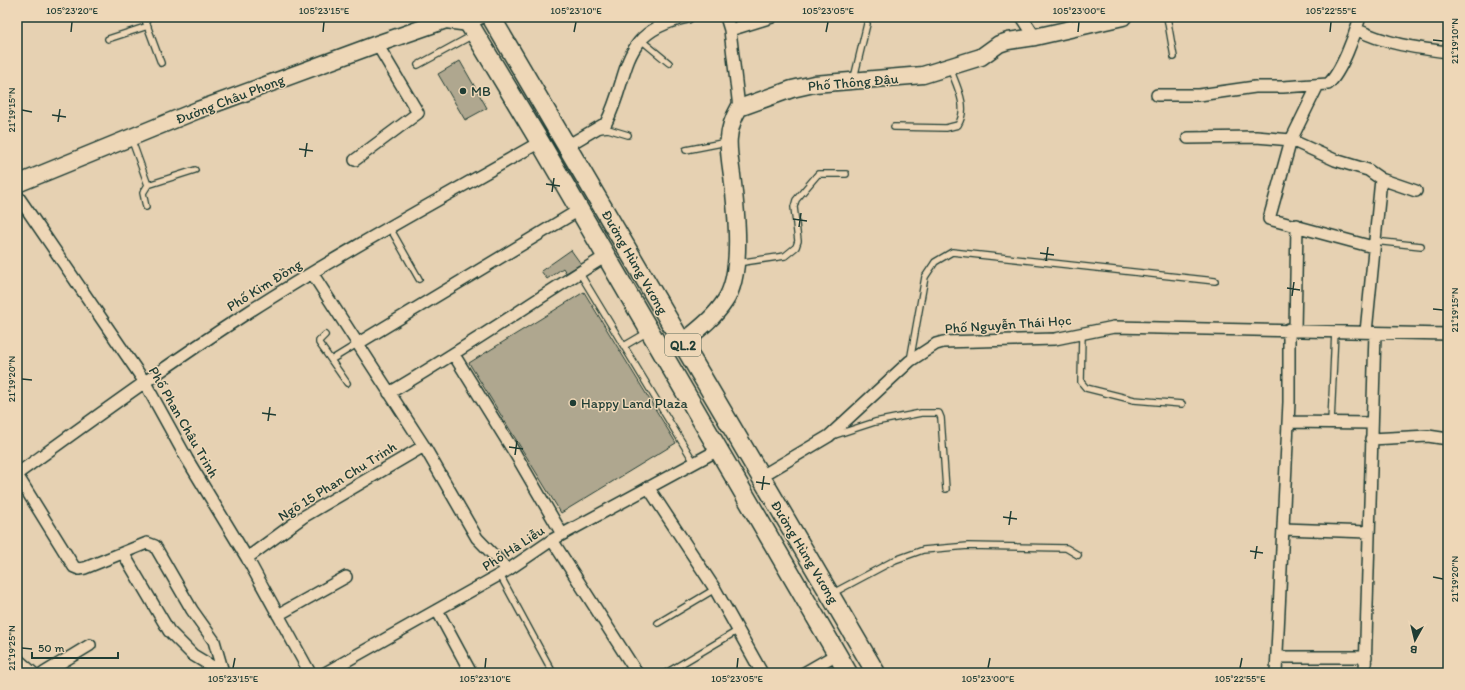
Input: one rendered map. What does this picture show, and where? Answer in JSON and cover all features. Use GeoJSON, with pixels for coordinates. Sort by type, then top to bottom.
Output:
{"type":"FeatureCollection","features":[{"type":"Feature","properties":{"kind":"main road","name":"Đường Hùng Vương"},"geometry":{"type":"LineString","coordinates":[[491,17],[876,673]]}},
{"type":"Feature","properties":{"kind":"main road","name":"Đường Hùng Vương"},"geometry":{"type":"LineString","coordinates":[[473,23],[649,332],[848,673]]}},
{"type":"Feature","properties":{"kind":"main road"},"geometry":{"type":"LineString","coordinates":[[778,554],[799,542]]}},
{"type":"Feature","properties":{"kind":"street"},"geometry":{"type":"LineString","coordinates":[[567,146],[606,123],[626,64],[640,40],[671,20],[688,17]]}},
{"type":"Feature","properties":{"kind":"street"},"geometry":{"type":"LineString","coordinates":[[682,343],[714,316],[726,300],[734,281],[737,263],[735,212],[727,142],[730,125],[739,108],[730,30],[726,17]]}},
{"type":"Feature","properties":{"kind":"street"},"geometry":{"type":"LineString","coordinates":[[730,30],[772,17]]}},
{"type":"Feature","properties":{"kind":"street"},"geometry":{"type":"LineString","coordinates":[[1022,17],[1035,37]]}},
{"type":"Feature","properties":{"kind":"street"},"geometry":{"type":"LineString","coordinates":[[1157,95],[1199,95],[1255,87],[1328,84],[1332,80],[1356,29],[1360,17]]}},
{"type":"Feature","properties":{"kind":"street","name":"Phố Thông Đậu"},"geometry":{"type":"LineString","coordinates":[[739,108],[802,86],[854,80],[923,75],[950,68],[981,57],[999,44],[1008,40],[1035,37],[1117,18]]}},
{"type":"Feature","properties":{"kind":"street","name":"Đường Châu Phong"},"geometry":{"type":"LineString","coordinates":[[17,184],[198,110],[447,19],[473,23]]}},
{"type":"Feature","properties":{"kind":"street"},"geometry":{"type":"LineString","coordinates":[[1356,29],[1384,41],[1448,52]]}},
{"type":"Feature","properties":{"kind":"street"},"geometry":{"type":"LineString","coordinates":[[355,160],[418,113],[377,44]]}},
{"type":"Feature","properties":{"kind":"street"},"geometry":{"type":"LineString","coordinates":[[1318,85],[1292,140],[1269,218],[1298,225],[1328,236],[1374,244]]}},
{"type":"Feature","properties":{"kind":"street"},"geometry":{"type":"LineString","coordinates":[[1188,138],[1256,137],[1292,140],[1336,160],[1368,170],[1382,179],[1416,190]]}},
{"type":"Feature","properties":{"kind":"street","name":"Phố Kim Đồng"},"geometry":{"type":"LineString","coordinates":[[17,475],[144,381],[248,313],[312,273],[540,142]]}},
{"type":"Feature","properties":{"kind":"street"},"geometry":{"type":"LineString","coordinates":[[1365,673],[1371,439],[1370,333],[1374,244],[1382,179]]}},
{"type":"Feature","properties":{"kind":"street","name":"Phố Phan Châu Trinh"},"geometry":{"type":"LineString","coordinates":[[17,195],[144,381],[187,459],[248,558],[310,673]]}},
{"type":"Feature","properties":{"kind":"street"},"geometry":{"type":"LineString","coordinates":[[357,344],[579,210]]}},
{"type":"Feature","properties":{"kind":"street"},"geometry":{"type":"LineString","coordinates":[[1276,673],[1298,225]]}},
{"type":"Feature","properties":{"kind":"street"},"geometry":{"type":"LineString","coordinates":[[389,393],[454,355],[579,272],[606,256]]}},
{"type":"Feature","properties":{"kind":"street"},"geometry":{"type":"LineString","coordinates":[[312,273],[424,446],[477,538],[504,573]]}},
{"type":"Feature","properties":{"kind":"street","name":"Phố Nguyễn Thái Học"},"geometry":{"type":"LineString","coordinates":[[760,477],[829,436],[910,361],[936,344],[943,342],[1055,339],[1114,327],[1448,334]]}},
{"type":"Feature","properties":{"kind":"street"},"geometry":{"type":"LineString","coordinates":[[454,355],[516,455],[562,534]]}},
{"type":"Feature","properties":{"kind":"street"},"geometry":{"type":"LineString","coordinates":[[1288,422],[1371,423]]}},
{"type":"Feature","properties":{"kind":"street"},"geometry":{"type":"LineString","coordinates":[[1371,439],[1428,436],[1448,439]]}},
{"type":"Feature","properties":{"kind":"street","name":"Ngõ 15 Phan Chu Trinh"},"geometry":{"type":"LineString","coordinates":[[248,558],[303,517],[424,446]]}},
{"type":"Feature","properties":{"kind":"street","name":"Phố Hà Liễu"},"geometry":{"type":"LineString","coordinates":[[325,673],[504,573],[562,534],[718,450]]}},
{"type":"Feature","properties":{"kind":"street"},"geometry":{"type":"LineString","coordinates":[[17,475],[74,567],[79,569],[85,568],[147,543],[152,543],[192,610],[214,641],[223,673]]}},
{"type":"Feature","properties":{"kind":"street"},"geometry":{"type":"LineString","coordinates":[[648,487],[715,589],[737,631],[762,673]]}},
{"type":"Feature","properties":{"kind":"street"},"geometry":{"type":"LineString","coordinates":[[1283,529],[1368,532]]}},
{"type":"Feature","properties":{"kind":"street"},"geometry":{"type":"LineString","coordinates":[[552,540],[637,673]]}},
{"type":"Feature","properties":{"kind":"street"},"geometry":{"type":"LineString","coordinates":[[123,553],[169,631],[193,655],[223,673]]}},
{"type":"Feature","properties":{"kind":"street"},"geometry":{"type":"LineString","coordinates":[[278,615],[346,578]]}},
{"type":"Feature","properties":{"kind":"street"},"geometry":{"type":"LineString","coordinates":[[437,610],[471,673]]}},
{"type":"Feature","properties":{"kind":"street"},"geometry":{"type":"LineString","coordinates":[[44,673],[90,645]]}},
{"type":"Feature","properties":{"kind":"street"},"geometry":{"type":"LineString","coordinates":[[804,673],[837,654]]}},
{"type":"Feature","properties":{"kind":"street"},"geometry":{"type":"LineString","coordinates":[[1277,657],[1366,658]]}},
{"type":"Feature","properties":{"kind":"street"},"geometry":{"type":"LineString","coordinates":[[17,659],[33,673]]}},
{"type":"Feature","properties":{"kind":"lane"},"geometry":{"type":"LineString","coordinates":[[144,17],[161,64]]}},
{"type":"Feature","properties":{"kind":"lane"},"geometry":{"type":"LineString","coordinates":[[1167,17],[1174,57]]}},
{"type":"Feature","properties":{"kind":"lane"},"geometry":{"type":"LineString","coordinates":[[418,65],[473,23]]}},
{"type":"Feature","properties":{"kind":"lane"},"geometry":{"type":"LineString","coordinates":[[854,80],[867,24]]}},
{"type":"Feature","properties":{"kind":"lane"},"geometry":{"type":"LineString","coordinates":[[108,39],[148,26]]}},
{"type":"Feature","properties":{"kind":"lane"},"geometry":{"type":"LineString","coordinates":[[640,40],[669,63]]}},
{"type":"Feature","properties":{"kind":"lane"},"geometry":{"type":"LineString","coordinates":[[894,127],[946,128],[958,125],[961,119],[962,102],[950,68]]}},
{"type":"Feature","properties":{"kind":"lane"},"geometry":{"type":"LineString","coordinates":[[593,130],[608,129],[628,135]]}},
{"type":"Feature","properties":{"kind":"lane"},"geometry":{"type":"LineString","coordinates":[[131,138],[148,185]]}},
{"type":"Feature","properties":{"kind":"lane"},"geometry":{"type":"LineString","coordinates":[[686,150],[727,142]]}},
{"type":"Feature","properties":{"kind":"lane"},"geometry":{"type":"LineString","coordinates":[[146,207],[143,193],[148,185],[195,170]]}},
{"type":"Feature","properties":{"kind":"lane"},"geometry":{"type":"LineString","coordinates":[[737,263],[785,256],[796,247],[798,241],[794,215],[796,200],[818,174],[846,174]]}},
{"type":"Feature","properties":{"kind":"lane"},"geometry":{"type":"LineString","coordinates":[[390,228],[419,279]]}},
{"type":"Feature","properties":{"kind":"lane"},"geometry":{"type":"LineString","coordinates":[[1374,244],[1421,246]]}},
{"type":"Feature","properties":{"kind":"lane"},"geometry":{"type":"LineString","coordinates":[[910,361],[925,277],[935,262],[952,252],[1215,281]]}},
{"type":"Feature","properties":{"kind":"lane"},"geometry":{"type":"LineString","coordinates":[[579,272],[694,462]]}},
{"type":"Feature","properties":{"kind":"lane"},"geometry":{"type":"LineString","coordinates":[[624,346],[649,332]]}},
{"type":"Feature","properties":{"kind":"lane"},"geometry":{"type":"LineString","coordinates":[[1331,422],[1334,332]]}},
{"type":"Feature","properties":{"kind":"lane"},"geometry":{"type":"LineString","coordinates":[[1082,334],[1081,382],[1086,388],[1134,400],[1182,404]]}},
{"type":"Feature","properties":{"kind":"lane"},"geometry":{"type":"LineString","coordinates":[[325,335],[319,340],[319,343],[347,383]]}},
{"type":"Feature","properties":{"kind":"lane"},"geometry":{"type":"LineString","coordinates":[[331,360],[357,344]]}},
{"type":"Feature","properties":{"kind":"lane"},"geometry":{"type":"LineString","coordinates":[[829,436],[835,436],[875,422],[921,413],[939,413],[941,418],[946,489]]}},
{"type":"Feature","properties":{"kind":"lane"},"geometry":{"type":"LineString","coordinates":[[830,595],[895,560],[924,550],[968,546],[1066,548],[1078,555]]}},
{"type":"Feature","properties":{"kind":"lane"},"geometry":{"type":"LineString","coordinates":[[504,573],[553,673]]}},
{"type":"Feature","properties":{"kind":"lane"},"geometry":{"type":"LineString","coordinates":[[658,623],[715,589]]}},
{"type":"Feature","properties":{"kind":"lane"},"geometry":{"type":"LineString","coordinates":[[666,673],[737,631]]}},
{"type":"Feature","properties":{"kind":"building","name":"MB"},"geometry":{"type":"Polygon","coordinates":[[[460,61],[487,108],[465,120],[438,74],[460,61]]]}},
{"type":"Feature","properties":{"kind":"building"},"geometry":{"type":"Polygon","coordinates":[[[571,250],[581,264],[566,273],[563,268],[547,279],[541,271],[571,250]]]}},
{"type":"Feature","properties":{"kind":"building","name":"Happy Land Plaza"},"geometry":{"type":"Polygon","coordinates":[[[584,292],[676,443],[561,513],[469,363],[584,292]]]}},
{"type":"Feature","properties":{"kind":"place","name":"MB"},"geometry":{"type":"Point","coordinates":[463,91]}},
{"type":"Feature","properties":{"kind":"place","name":"Happy Land Plaza"},"geometry":{"type":"Point","coordinates":[573,403]}}]}
